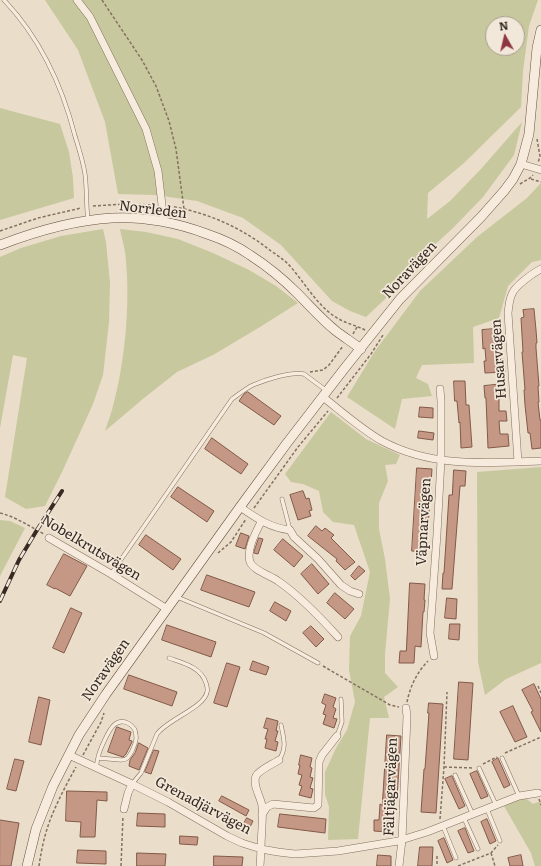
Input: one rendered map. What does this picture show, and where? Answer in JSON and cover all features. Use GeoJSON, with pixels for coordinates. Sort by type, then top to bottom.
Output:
{"type":"FeatureCollection","features":[{"type":"Feature","properties":{"kind":"street"},"geometry":{"type":"LineString","coordinates":[[77,0],[90,16],[146,129],[158,171],[164,222]]}},
{"type":"Feature","properties":{"kind":"street","name":"Noravägen"},"geometry":{"type":"LineString","coordinates":[[27,866],[29,854],[41,815],[53,786],[79,735],[106,694],[287,443],[361,349],[376,338],[400,299],[481,217],[513,179],[521,164],[532,134],[537,48],[541,30]]}},
{"type":"Feature","properties":{"kind":"street"},"geometry":{"type":"LineString","coordinates":[[521,164],[538,169]]}},
{"type":"Feature","properties":{"kind":"street","name":"Norrleden"},"geometry":{"type":"LineString","coordinates":[[0,245],[47,230],[88,221],[111,218],[127,218],[164,222],[196,230],[232,244],[249,254],[282,279],[336,331],[361,349]]}},
{"type":"Feature","properties":{"kind":"street","name":"Husarvägen"},"geometry":{"type":"LineString","coordinates":[[518,462],[508,313],[512,292],[521,283],[541,269]]}},
{"type":"Feature","properties":{"kind":"street","name":"Väpnarvägen"},"geometry":{"type":"LineString","coordinates":[[434,656],[430,633],[441,460],[440,389]]}},
{"type":"Feature","properties":{"kind":"street"},"geometry":{"type":"LineString","coordinates":[[325,394],[332,404],[364,429],[392,446],[418,456],[458,462],[480,463],[541,461]]}},
{"type":"Feature","properties":{"kind":"street"},"geometry":{"type":"LineString","coordinates":[[240,507],[261,522],[281,529],[290,530],[294,537],[318,559],[341,585],[350,591],[359,594]]}},
{"type":"Feature","properties":{"kind":"street"},"geometry":{"type":"LineString","coordinates":[[261,522],[252,539],[250,551],[250,561],[254,568],[288,588],[338,637]]}},
{"type":"Feature","properties":{"kind":"street","name":"Nobelkrutsvägen"},"geometry":{"type":"LineString","coordinates":[[49,538],[167,609]]}},
{"type":"Feature","properties":{"kind":"street","name":"Fältjägarvägen"},"geometry":{"type":"LineString","coordinates":[[399,866],[402,840],[407,716],[406,708]]}},
{"type":"Feature","properties":{"kind":"street"},"geometry":{"type":"LineString","coordinates":[[262,815],[266,806],[273,804],[314,808],[318,805],[319,762],[322,755],[337,736]]}},
{"type":"Feature","properties":{"kind":"street","name":"Grenadjärvägen"},"geometry":{"type":"LineString","coordinates":[[69,755],[168,802],[242,843],[261,849],[294,854],[369,847],[402,840],[473,815],[519,796],[538,793]]}},
{"type":"Feature","properties":{"kind":"street"},"geometry":{"type":"LineString","coordinates":[[260,866],[262,805],[256,788],[256,776],[279,760]]}},
{"type":"Feature","properties":{"kind":"street"},"geometry":{"type":"LineString","coordinates":[[124,808],[128,792],[132,784]]}},
{"type":"Feature","properties":{"kind":"lane"},"geometry":{"type":"LineString","coordinates":[[4,0],[33,36],[56,79],[72,124],[82,159],[85,174],[88,221]]}},
{"type":"Feature","properties":{"kind":"lane"},"geometry":{"type":"LineString","coordinates":[[111,574],[232,399],[252,386],[283,375],[300,373],[304,374],[325,394]]}},
{"type":"Feature","properties":{"kind":"lane"},"geometry":{"type":"LineString","coordinates":[[282,499],[290,530]]}},
{"type":"Feature","properties":{"kind":"lane"},"geometry":{"type":"LineString","coordinates":[[176,596],[264,633],[318,663]]}},
{"type":"Feature","properties":{"kind":"lane"},"geometry":{"type":"LineString","coordinates":[[132,784],[141,773],[157,734],[161,729],[196,706],[203,700],[207,693],[204,677],[199,671],[169,658]]}},
{"type":"Feature","properties":{"kind":"lane"},"geometry":{"type":"LineString","coordinates":[[337,736],[342,722],[341,699]]}},
{"type":"Feature","properties":{"kind":"lane"},"geometry":{"type":"LineString","coordinates":[[96,767],[98,758],[107,736],[115,724],[118,722],[125,722],[129,723],[135,728],[136,742],[128,758],[121,760],[98,758]]}},
{"type":"Feature","properties":{"kind":"lane"},"geometry":{"type":"LineString","coordinates":[[279,760],[284,753],[284,738],[281,725]]}},
{"type":"Feature","properties":{"kind":"lane"},"geometry":{"type":"LineString","coordinates":[[502,758],[519,796]]}},
{"type":"Feature","properties":{"kind":"lane"},"geometry":{"type":"LineString","coordinates":[[479,768],[496,805]]}},
{"type":"Feature","properties":{"kind":"lane"},"geometry":{"type":"LineString","coordinates":[[455,775],[473,815]]}},
{"type":"Feature","properties":{"kind":"lane"},"geometry":{"type":"LineString","coordinates":[[487,809],[500,841]]}},
{"type":"Feature","properties":{"kind":"lane"},"geometry":{"type":"LineString","coordinates":[[464,818],[478,849]]}},
{"type":"Feature","properties":{"kind":"lane"},"geometry":{"type":"LineString","coordinates":[[441,827],[456,858]]}},
{"type":"Feature","properties":{"kind":"path"},"geometry":{"type":"LineString","coordinates":[[102,0],[142,60],[156,86],[169,121],[176,149],[184,210]]}},
{"type":"Feature","properties":{"kind":"path"},"geometry":{"type":"LineString","coordinates":[[519,185],[530,178],[538,169],[540,156],[532,134]]}},
{"type":"Feature","properties":{"kind":"path"},"geometry":{"type":"LineString","coordinates":[[530,178],[541,182]]}},
{"type":"Feature","properties":{"kind":"path"},"geometry":{"type":"LineString","coordinates":[[0,231],[38,218],[86,207],[137,204],[184,210],[230,225],[262,243],[288,264],[329,312],[339,319],[366,331],[376,338]]}},
{"type":"Feature","properties":{"kind":"path"},"geometry":{"type":"LineString","coordinates":[[300,373],[326,368],[357,327]]}},
{"type":"Feature","properties":{"kind":"path"},"geometry":{"type":"LineString","coordinates":[[216,554],[231,542],[298,447],[354,377],[376,338],[383,335]]}},
{"type":"Feature","properties":{"kind":"path","name":"Nobelkrutsvägen"},"geometry":{"type":"LineString","coordinates":[[0,513],[22,521],[49,538]]}},
{"type":"Feature","properties":{"kind":"path"},"geometry":{"type":"LineString","coordinates":[[318,663],[390,705],[406,708],[409,692],[415,679],[424,666],[434,656]]}},
{"type":"Feature","properties":{"kind":"path"},"geometry":{"type":"LineString","coordinates":[[538,686],[541,693]]}},
{"type":"Feature","properties":{"kind":"path"},"geometry":{"type":"LineString","coordinates":[[441,827],[447,692]]}},
{"type":"Feature","properties":{"kind":"path"},"geometry":{"type":"LineString","coordinates":[[39,866],[49,823],[60,797],[101,722],[105,708]]}},
{"type":"Feature","properties":{"kind":"path"},"geometry":{"type":"LineString","coordinates":[[444,767],[473,769],[541,737]]}},
{"type":"Feature","properties":{"kind":"path"},"geometry":{"type":"LineString","coordinates":[[121,866],[124,808]]}},
{"type":"Feature","properties":{"kind":"path"},"geometry":{"type":"LineString","coordinates":[[458,866],[491,853],[498,847],[500,841]]}},
{"type":"Feature","properties":{"kind":"path"},"geometry":{"type":"LineString","coordinates":[[491,853],[495,866]]}},
{"type":"Feature","properties":{"kind":"path"},"geometry":{"type":"LineString","coordinates":[[437,856],[437,866]]}},
{"type":"Feature","properties":{"kind":"green space"},"geometry":{"type":"Polygon","coordinates":[[[45,0],[538,0],[529,26],[525,56],[523,71],[521,107],[464,163],[428,193],[427,219],[450,201],[481,169],[522,122],[514,155],[483,197],[429,250],[385,299],[366,317],[350,311],[332,301],[281,245],[243,218],[197,201],[155,195],[118,194],[105,122],[78,50],[45,0]]]}},
{"type":"Feature","properties":{"kind":"green space"},"geometry":{"type":"Polygon","coordinates":[[[0,108],[60,124],[69,152],[74,198],[0,220],[0,108]]]}},
{"type":"Feature","properties":{"kind":"green space"},"geometry":{"type":"Polygon","coordinates":[[[541,183],[541,260],[532,262],[508,286],[499,318],[473,327],[474,363],[422,365],[416,378],[428,384],[432,396],[402,399],[395,429],[347,397],[375,351],[420,291],[477,237],[527,198],[541,183]]]}},
{"type":"Feature","properties":{"kind":"green space"},"geometry":{"type":"Polygon","coordinates":[[[103,229],[106,242],[110,283],[109,322],[103,375],[93,404],[45,506],[26,509],[5,497],[27,358],[13,355],[0,428],[0,257],[21,248],[61,236],[103,229]]]}},
{"type":"Feature","properties":{"kind":"green space"},"geometry":{"type":"Polygon","coordinates":[[[120,229],[146,232],[178,239],[213,253],[249,270],[276,286],[298,303],[213,355],[177,372],[105,431],[118,386],[126,332],[127,279],[125,254],[120,229]]]}},
{"type":"Feature","properties":{"kind":"green space"},"geometry":{"type":"Polygon","coordinates":[[[331,412],[366,439],[400,455],[396,464],[385,465],[388,481],[379,503],[379,529],[385,559],[390,599],[385,654],[385,673],[398,687],[384,697],[389,718],[370,718],[358,839],[328,840],[329,807],[325,794],[325,772],[336,748],[347,730],[355,702],[349,670],[350,636],[361,616],[370,572],[354,525],[333,522],[323,512],[319,491],[303,484],[291,482],[285,474],[331,412]]]}},
{"type":"Feature","properties":{"kind":"green space"},"geometry":{"type":"Polygon","coordinates":[[[541,467],[541,663],[506,679],[485,695],[478,662],[477,472],[541,467]]]}},
{"type":"Feature","properties":{"kind":"green space"},"geometry":{"type":"Polygon","coordinates":[[[0,520],[10,521],[25,528],[0,576],[0,520]]]}},
{"type":"Feature","properties":{"kind":"green space"},"geometry":{"type":"Polygon","coordinates":[[[524,797],[533,804],[541,801],[541,866],[535,866],[531,853],[504,806],[524,797]]]}},
{"type":"Feature","properties":{"kind":"building"},"geometry":{"type":"Polygon","coordinates":[[[534,309],[539,386],[538,402],[541,420],[541,448],[532,449],[530,433],[528,433],[525,405],[521,318],[524,317],[523,310],[534,309]]]}},
{"type":"Feature","properties":{"kind":"building"},"geometry":{"type":"Polygon","coordinates":[[[494,329],[494,335],[501,334],[502,347],[495,348],[496,360],[504,359],[505,372],[485,373],[484,361],[486,361],[485,348],[483,349],[482,330],[494,329]]]}},
{"type":"Feature","properties":{"kind":"building"},"geometry":{"type":"Polygon","coordinates":[[[454,381],[465,381],[466,405],[469,405],[472,447],[461,448],[460,422],[459,423],[457,401],[455,401],[454,381]]]}},
{"type":"Feature","properties":{"kind":"building"},"geometry":{"type":"Polygon","coordinates":[[[504,384],[504,397],[499,397],[499,411],[506,411],[507,421],[499,421],[500,434],[508,434],[509,446],[488,448],[486,398],[484,386],[504,384]]]}},
{"type":"Feature","properties":{"kind":"building"},"geometry":{"type":"Polygon","coordinates":[[[248,392],[281,416],[274,425],[239,401],[244,394],[248,392]]]}},
{"type":"Feature","properties":{"kind":"building"},"geometry":{"type":"Polygon","coordinates":[[[420,407],[433,408],[433,418],[419,417],[420,407]]]}},
{"type":"Feature","properties":{"kind":"building"},"geometry":{"type":"Polygon","coordinates":[[[419,431],[434,433],[433,440],[418,438],[419,431]]]}},
{"type":"Feature","properties":{"kind":"building"},"geometry":{"type":"Polygon","coordinates":[[[212,438],[248,464],[241,474],[205,449],[212,438]]]}},
{"type":"Feature","properties":{"kind":"building"},"geometry":{"type":"Polygon","coordinates":[[[417,468],[432,469],[427,552],[412,551],[417,468]]]}},
{"type":"Feature","properties":{"kind":"building"},"geometry":{"type":"Polygon","coordinates":[[[454,470],[466,471],[465,486],[460,486],[452,589],[442,589],[449,495],[452,495],[454,470]]]}},
{"type":"Feature","properties":{"kind":"building"},"geometry":{"type":"Polygon","coordinates":[[[178,487],[214,511],[207,522],[171,497],[178,487]]]}},
{"type":"Feature","properties":{"kind":"building"},"geometry":{"type":"Polygon","coordinates":[[[303,491],[306,499],[309,498],[312,510],[309,511],[311,516],[298,520],[290,495],[303,491]]]}},
{"type":"Feature","properties":{"kind":"building"},"geometry":{"type":"Polygon","coordinates":[[[316,526],[322,531],[325,528],[334,535],[331,538],[355,562],[345,570],[336,561],[337,559],[308,536],[316,526]]]}},
{"type":"Feature","properties":{"kind":"building"},"geometry":{"type":"Polygon","coordinates":[[[241,533],[249,536],[245,549],[236,546],[241,533]]]}},
{"type":"Feature","properties":{"kind":"building"},"geometry":{"type":"Polygon","coordinates":[[[146,535],[181,559],[173,570],[139,545],[146,535]]]}},
{"type":"Feature","properties":{"kind":"building"},"geometry":{"type":"Polygon","coordinates":[[[259,538],[263,539],[258,554],[254,553],[259,538]]]}},
{"type":"Feature","properties":{"kind":"building"},"geometry":{"type":"Polygon","coordinates":[[[283,539],[303,556],[294,567],[274,550],[283,539]]]}},
{"type":"Feature","properties":{"kind":"building"},"geometry":{"type":"Polygon","coordinates":[[[64,554],[87,566],[70,596],[47,585],[64,554]]]}},
{"type":"Feature","properties":{"kind":"building"},"geometry":{"type":"Polygon","coordinates":[[[312,564],[329,584],[318,594],[301,574],[312,564]]]}},
{"type":"Feature","properties":{"kind":"building"},"geometry":{"type":"Polygon","coordinates":[[[359,566],[365,571],[355,580],[351,576],[359,566]]]}},
{"type":"Feature","properties":{"kind":"building"},"geometry":{"type":"Polygon","coordinates":[[[207,575],[255,592],[249,607],[201,590],[207,575]]]}},
{"type":"Feature","properties":{"kind":"building"},"geometry":{"type":"Polygon","coordinates":[[[410,583],[425,584],[421,647],[415,646],[414,663],[399,663],[400,651],[406,651],[410,583]]]}},
{"type":"Feature","properties":{"kind":"building"},"geometry":{"type":"Polygon","coordinates":[[[335,593],[354,609],[345,619],[327,603],[335,593]]]}},
{"type":"Feature","properties":{"kind":"building"},"geometry":{"type":"Polygon","coordinates":[[[447,598],[457,599],[456,619],[445,618],[447,598]]]}},
{"type":"Feature","properties":{"kind":"building"},"geometry":{"type":"Polygon","coordinates":[[[275,602],[291,611],[286,621],[270,611],[275,602]]]}},
{"type":"Feature","properties":{"kind":"building"},"geometry":{"type":"Polygon","coordinates":[[[71,608],[82,613],[64,653],[53,648],[71,608]]]}},
{"type":"Feature","properties":{"kind":"building"},"geometry":{"type":"Polygon","coordinates":[[[450,624],[460,624],[459,640],[449,639],[450,624]]]}},
{"type":"Feature","properties":{"kind":"building"},"geometry":{"type":"Polygon","coordinates":[[[167,625],[216,642],[211,657],[162,640],[167,625]]]}},
{"type":"Feature","properties":{"kind":"building"},"geometry":{"type":"Polygon","coordinates":[[[311,626],[324,639],[316,647],[303,633],[311,626]]]}},
{"type":"Feature","properties":{"kind":"building"},"geometry":{"type":"Polygon","coordinates":[[[253,661],[269,667],[266,675],[250,670],[253,661]]]}},
{"type":"Feature","properties":{"kind":"building"},"geometry":{"type":"Polygon","coordinates":[[[227,663],[240,667],[227,707],[214,703],[227,663]]]}},
{"type":"Feature","properties":{"kind":"building"},"geometry":{"type":"Polygon","coordinates":[[[129,675],[177,692],[172,706],[124,689],[129,675]]]}},
{"type":"Feature","properties":{"kind":"building"},"geometry":{"type":"Polygon","coordinates":[[[459,682],[473,683],[468,760],[454,759],[459,682]]]}},
{"type":"Feature","properties":{"kind":"building"},"geometry":{"type":"Polygon","coordinates":[[[534,684],[541,699],[541,732],[531,712],[533,711],[522,690],[534,684]]]}},
{"type":"Feature","properties":{"kind":"building"},"geometry":{"type":"Polygon","coordinates":[[[325,694],[336,698],[333,707],[336,709],[333,718],[337,719],[334,728],[323,724],[326,715],[323,714],[326,705],[322,703],[325,694]]]}},
{"type":"Feature","properties":{"kind":"building"},"geometry":{"type":"Polygon","coordinates":[[[39,697],[50,700],[41,745],[29,742],[39,697]]]}},
{"type":"Feature","properties":{"kind":"building"},"geometry":{"type":"Polygon","coordinates":[[[429,703],[443,704],[436,813],[421,812],[429,703]]]}},
{"type":"Feature","properties":{"kind":"building"},"geometry":{"type":"Polygon","coordinates":[[[513,706],[527,737],[515,742],[500,712],[513,706]]]}},
{"type":"Feature","properties":{"kind":"building"},"geometry":{"type":"Polygon","coordinates":[[[267,718],[278,721],[276,731],[278,731],[275,741],[278,742],[276,751],[265,748],[267,739],[265,739],[268,729],[264,728],[267,718]]]}},
{"type":"Feature","properties":{"kind":"building"},"geometry":{"type":"Polygon","coordinates":[[[117,727],[131,732],[129,740],[132,742],[123,757],[108,752],[117,727]]]}},
{"type":"Feature","properties":{"kind":"building"},"geometry":{"type":"Polygon","coordinates":[[[387,735],[401,736],[397,798],[394,798],[393,815],[389,815],[388,832],[374,831],[374,820],[379,820],[380,804],[382,805],[387,735]]]}},
{"type":"Feature","properties":{"kind":"building"},"geometry":{"type":"Polygon","coordinates":[[[139,743],[148,748],[139,770],[129,766],[130,760],[139,743]]]}},
{"type":"Feature","properties":{"kind":"building"},"geometry":{"type":"Polygon","coordinates":[[[154,750],[159,751],[151,774],[145,772],[154,750]]]}},
{"type":"Feature","properties":{"kind":"building"},"geometry":{"type":"Polygon","coordinates":[[[301,755],[312,758],[310,777],[313,778],[310,788],[313,789],[311,798],[299,795],[302,786],[299,785],[302,775],[298,774],[301,755]]]}},
{"type":"Feature","properties":{"kind":"building"},"geometry":{"type":"Polygon","coordinates":[[[498,758],[510,785],[504,788],[492,762],[498,758]]]}},
{"type":"Feature","properties":{"kind":"building"},"geometry":{"type":"Polygon","coordinates":[[[15,759],[24,761],[16,791],[7,789],[15,759]]]}},
{"type":"Feature","properties":{"kind":"building"},"geometry":{"type":"Polygon","coordinates":[[[477,771],[488,796],[481,799],[470,774],[477,771]]]}},
{"type":"Feature","properties":{"kind":"building"},"geometry":{"type":"Polygon","coordinates":[[[452,776],[465,806],[459,809],[445,779],[452,776]]]}},
{"type":"Feature","properties":{"kind":"building"},"geometry":{"type":"Polygon","coordinates":[[[67,791],[107,792],[107,801],[97,800],[95,837],[80,837],[81,822],[66,821],[67,791]]]}},
{"type":"Feature","properties":{"kind":"building"},"geometry":{"type":"Polygon","coordinates":[[[222,796],[249,810],[246,816],[219,801],[222,796]]]}},
{"type":"Feature","properties":{"kind":"building"},"geometry":{"type":"Polygon","coordinates":[[[138,813],[165,814],[165,827],[137,826],[138,813]]]}},
{"type":"Feature","properties":{"kind":"building"},"geometry":{"type":"Polygon","coordinates":[[[280,814],[326,819],[325,833],[278,827],[280,814]]]}},
{"type":"Feature","properties":{"kind":"building"},"geometry":{"type":"Polygon","coordinates":[[[247,818],[253,821],[247,833],[241,829],[247,818]]]}},
{"type":"Feature","properties":{"kind":"building"},"geometry":{"type":"Polygon","coordinates":[[[487,819],[496,841],[490,844],[481,822],[487,819]]]}},
{"type":"Feature","properties":{"kind":"building"},"geometry":{"type":"Polygon","coordinates":[[[0,820],[19,823],[11,866],[0,866],[0,820]]]}},
{"type":"Feature","properties":{"kind":"building"},"geometry":{"type":"Polygon","coordinates":[[[465,828],[474,851],[468,853],[458,831],[465,828]]]}},
{"type":"Feature","properties":{"kind":"building"},"geometry":{"type":"Polygon","coordinates":[[[180,836],[198,837],[197,845],[180,844],[180,836]]]}},
{"type":"Feature","properties":{"kind":"building"},"geometry":{"type":"Polygon","coordinates":[[[444,838],[453,860],[447,863],[438,841],[444,838]]]}},
{"type":"Feature","properties":{"kind":"building"},"geometry":{"type":"Polygon","coordinates":[[[420,847],[433,847],[432,866],[418,866],[420,847]]]}},
{"type":"Feature","properties":{"kind":"building"},"geometry":{"type":"Polygon","coordinates":[[[78,850],[106,851],[106,864],[77,863],[78,850]]]}},
{"type":"Feature","properties":{"kind":"building"},"geometry":{"type":"Polygon","coordinates":[[[137,853],[166,854],[165,866],[137,866],[137,853]]]}},
{"type":"Feature","properties":{"kind":"building"},"geometry":{"type":"Polygon","coordinates":[[[378,855],[391,856],[391,866],[377,866],[378,855]]]}},
{"type":"Feature","properties":{"kind":"building"},"geometry":{"type":"Polygon","coordinates":[[[521,855],[523,866],[510,866],[508,858],[521,855]]]}},
{"type":"Feature","properties":{"kind":"building"},"geometry":{"type":"Polygon","coordinates":[[[214,856],[243,857],[242,866],[214,866],[214,856]]]}},
{"type":"Feature","properties":{"kind":"railway"},"geometry":{"type":"LineString","coordinates":[[0,601],[19,560],[62,491]]}}]}
